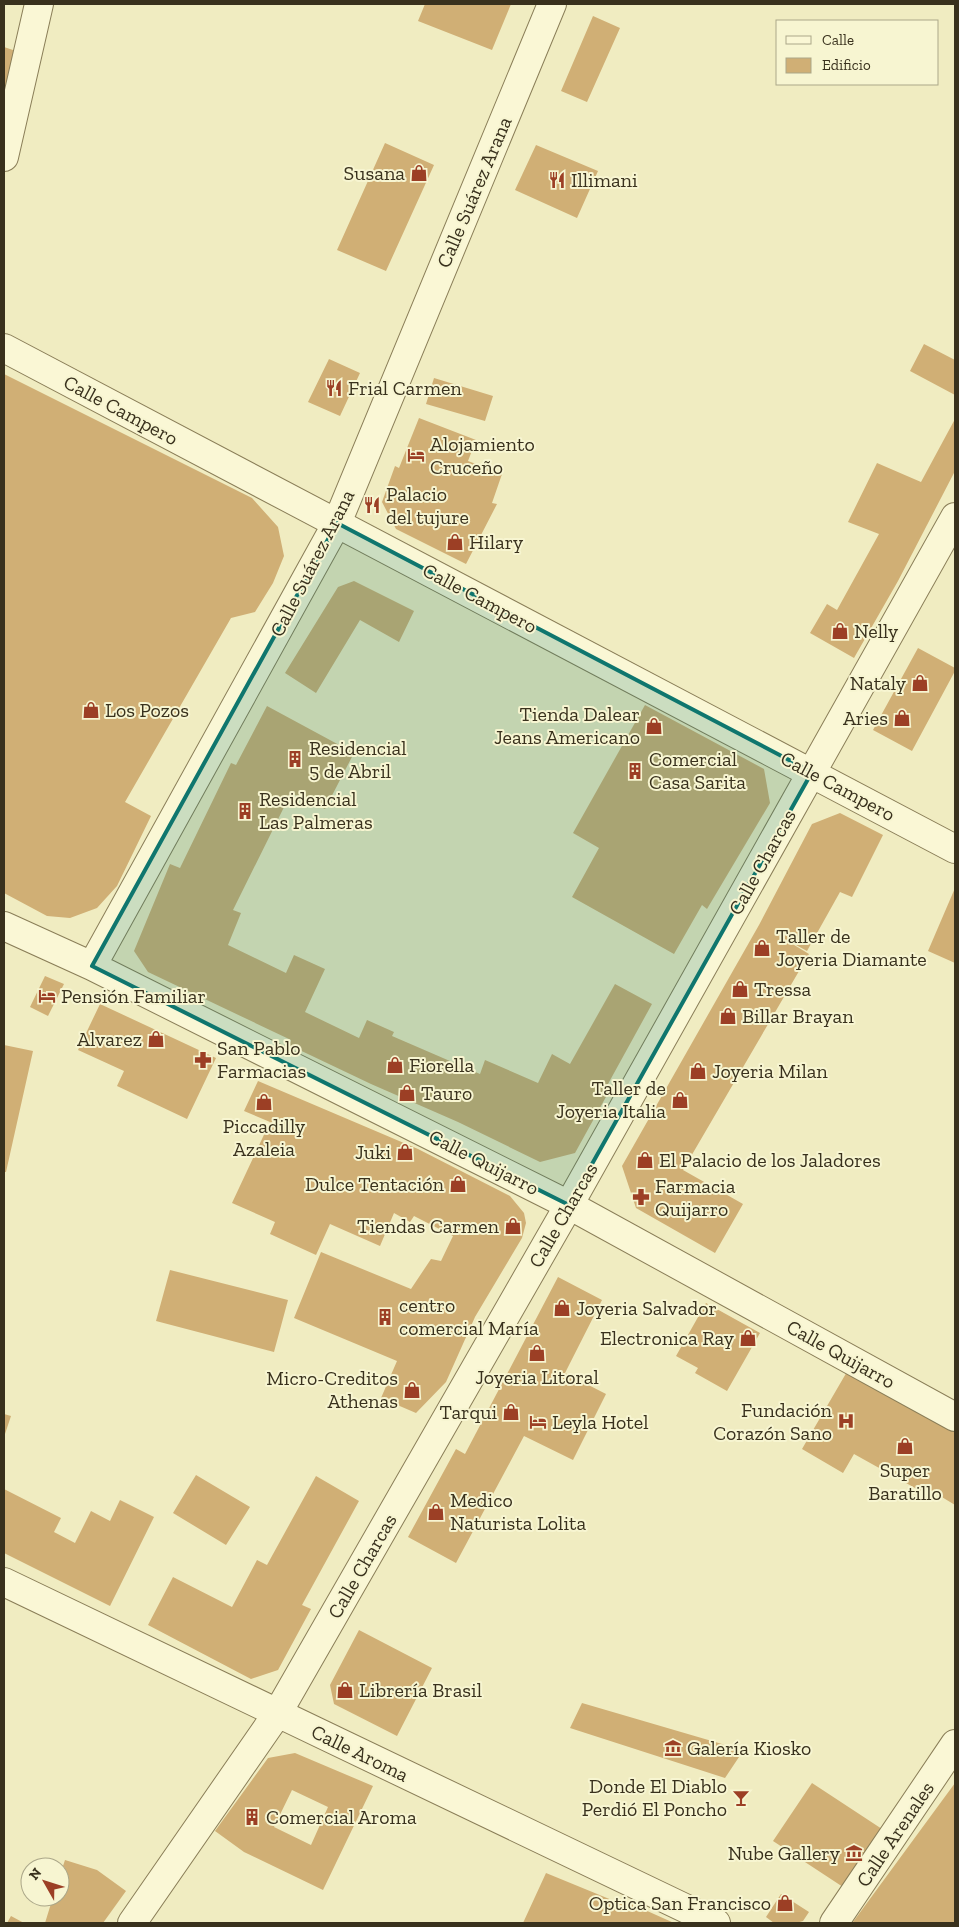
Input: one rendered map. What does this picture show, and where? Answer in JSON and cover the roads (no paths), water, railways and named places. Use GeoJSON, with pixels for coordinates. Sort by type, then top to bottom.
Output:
{"type":"FeatureCollection","features":[{"type":"Feature","properties":{"kind":"street"},"geometry":{"type":"LineString","coordinates":[[4,157],[39,4]]}},
{"type":"Feature","properties":{"kind":"street","name":"Calle Suárez Arana"},"geometry":{"type":"LineString","coordinates":[[92,966],[337,524],[552,4]]}},
{"type":"Feature","properties":{"kind":"street","name":"Calle Campero"},"geometry":{"type":"LineString","coordinates":[[4,348],[955,849]]}},
{"type":"Feature","properties":{"kind":"street","name":"Calle Charcas"},"geometry":{"type":"LineString","coordinates":[[132,1923],[277,1714],[569,1205],[955,517]]}},
{"type":"Feature","properties":{"kind":"street","name":"Calle Quijarro"},"geometry":{"type":"LineString","coordinates":[[4,926],[92,966],[569,1205],[955,1417]]}},
{"type":"Feature","properties":{"kind":"street","name":"Calle Aroma"},"geometry":{"type":"LineString","coordinates":[[4,1582],[716,1923]]}},
{"type":"Feature","properties":{"kind":"street","name":"Calle Arenales"},"geometry":{"type":"LineString","coordinates":[[834,1923],[955,1744]]}},
{"type":"Feature","properties":{"kind":"place","name":"Susana"},"geometry":{"type":"Point","coordinates":[419,173]}},
{"type":"Feature","properties":{"kind":"place","name":"Illimani"},"geometry":{"type":"Point","coordinates":[557,180]}},
{"type":"Feature","properties":{"kind":"place","name":"Frial Carmen"},"geometry":{"type":"Point","coordinates":[334,388]}},
{"type":"Feature","properties":{"kind":"place","name":"Alojamiento Cruceño"},"geometry":{"type":"Point","coordinates":[416,455]}},
{"type":"Feature","properties":{"kind":"place","name":"Palacio del tujure"},"geometry":{"type":"Point","coordinates":[372,505]}},
{"type":"Feature","properties":{"kind":"place","name":"Hilary"},"geometry":{"type":"Point","coordinates":[455,542]}},
{"type":"Feature","properties":{"kind":"place","name":"Nelly"},"geometry":{"type":"Point","coordinates":[840,631]}},
{"type":"Feature","properties":{"kind":"place","name":"Nataly"},"geometry":{"type":"Point","coordinates":[920,683]}},
{"type":"Feature","properties":{"kind":"place","name":"Los Pozos"},"geometry":{"type":"Point","coordinates":[91,710]}},
{"type":"Feature","properties":{"kind":"place","name":"Aries"},"geometry":{"type":"Point","coordinates":[902,718]}},
{"type":"Feature","properties":{"kind":"place","name":"Tienda Dalear Jeans Americano"},"geometry":{"type":"Point","coordinates":[654,726]}},
{"type":"Feature","properties":{"kind":"place","name":"Residencial 5 de Abril"},"geometry":{"type":"Point","coordinates":[295,759]}},
{"type":"Feature","properties":{"kind":"place","name":"Comercial Casa Sarita"},"geometry":{"type":"Point","coordinates":[635,771]}},
{"type":"Feature","properties":{"kind":"place","name":"Residencial Las Palmeras"},"geometry":{"type":"Point","coordinates":[245,811]}},
{"type":"Feature","properties":{"kind":"place","name":"Taller de Joyeria Diamante"},"geometry":{"type":"Point","coordinates":[762,948]}},
{"type":"Feature","properties":{"kind":"place","name":"Tressa"},"geometry":{"type":"Point","coordinates":[740,989]}},
{"type":"Feature","properties":{"kind":"place","name":"Pensión Familiar"},"geometry":{"type":"Point","coordinates":[47,996]}},
{"type":"Feature","properties":{"kind":"place","name":"Billar Brayan"},"geometry":{"type":"Point","coordinates":[728,1016]}},
{"type":"Feature","properties":{"kind":"place","name":"Alvarez"},"geometry":{"type":"Point","coordinates":[156,1039]}},
{"type":"Feature","properties":{"kind":"place","name":"San Pablo Farmacias"},"geometry":{"type":"Point","coordinates":[203,1060]}},
{"type":"Feature","properties":{"kind":"place","name":"Fiorella"},"geometry":{"type":"Point","coordinates":[395,1065]}},
{"type":"Feature","properties":{"kind":"place","name":"Joyeria Milan"},"geometry":{"type":"Point","coordinates":[698,1071]}},
{"type":"Feature","properties":{"kind":"place","name":"Tauro"},"geometry":{"type":"Point","coordinates":[407,1093]}},
{"type":"Feature","properties":{"kind":"place","name":"Taller de Joyeria Italia"},"geometry":{"type":"Point","coordinates":[680,1100]}},
{"type":"Feature","properties":{"kind":"place","name":"Piccadilly Azaleia"},"geometry":{"type":"Point","coordinates":[264,1102]}},
{"type":"Feature","properties":{"kind":"place","name":"Juki"},"geometry":{"type":"Point","coordinates":[405,1152]}},
{"type":"Feature","properties":{"kind":"place","name":"El Palacio de los Jaladores"},"geometry":{"type":"Point","coordinates":[645,1160]}},
{"type":"Feature","properties":{"kind":"place","name":"Dulce Tentación"},"geometry":{"type":"Point","coordinates":[458,1184]}},
{"type":"Feature","properties":{"kind":"place","name":"Farmacia Quijarro"},"geometry":{"type":"Point","coordinates":[641,1197]}},
{"type":"Feature","properties":{"kind":"place","name":"Tiendas Carmen"},"geometry":{"type":"Point","coordinates":[513,1226]}},
{"type":"Feature","properties":{"kind":"place","name":"Joyeria Salvador"},"geometry":{"type":"Point","coordinates":[562,1308]}},
{"type":"Feature","properties":{"kind":"place","name":"centro comercial María"},"geometry":{"type":"Point","coordinates":[385,1317]}},
{"type":"Feature","properties":{"kind":"place","name":"Electronica Ray"},"geometry":{"type":"Point","coordinates":[748,1338]}},
{"type":"Feature","properties":{"kind":"place","name":"Joyeria Litoral"},"geometry":{"type":"Point","coordinates":[537,1353]}},
{"type":"Feature","properties":{"kind":"place","name":"Micro-Creditos Athenas"},"geometry":{"type":"Point","coordinates":[412,1390]}},
{"type":"Feature","properties":{"kind":"place","name":"Tarqui"},"geometry":{"type":"Point","coordinates":[511,1412]}},
{"type":"Feature","properties":{"kind":"place","name":"Fundación Corazón Sano"},"geometry":{"type":"Point","coordinates":[846,1421]}},
{"type":"Feature","properties":{"kind":"place","name":"Leyla Hotel"},"geometry":{"type":"Point","coordinates":[538,1422]}},
{"type":"Feature","properties":{"kind":"place","name":"Super Baratillo"},"geometry":{"type":"Point","coordinates":[905,1446]}},
{"type":"Feature","properties":{"kind":"place","name":"Medico Naturista Lolita"},"geometry":{"type":"Point","coordinates":[436,1512]}},
{"type":"Feature","properties":{"kind":"place","name":"Librería Brasil"},"geometry":{"type":"Point","coordinates":[345,1690]}},
{"type":"Feature","properties":{"kind":"place","name":"Galería Kiosko"},"geometry":{"type":"Point","coordinates":[673,1748]}},
{"type":"Feature","properties":{"kind":"place","name":"Donde El Diablo Perdió El Poncho"},"geometry":{"type":"Point","coordinates":[741,1798]}},
{"type":"Feature","properties":{"kind":"place","name":"Comercial Aroma"},"geometry":{"type":"Point","coordinates":[252,1817]}},
{"type":"Feature","properties":{"kind":"place","name":"Nube Gallery"},"geometry":{"type":"Point","coordinates":[854,1853]}},
{"type":"Feature","properties":{"kind":"place","name":"Optica San Francisco"},"geometry":{"type":"Point","coordinates":[785,1903]}}]}
